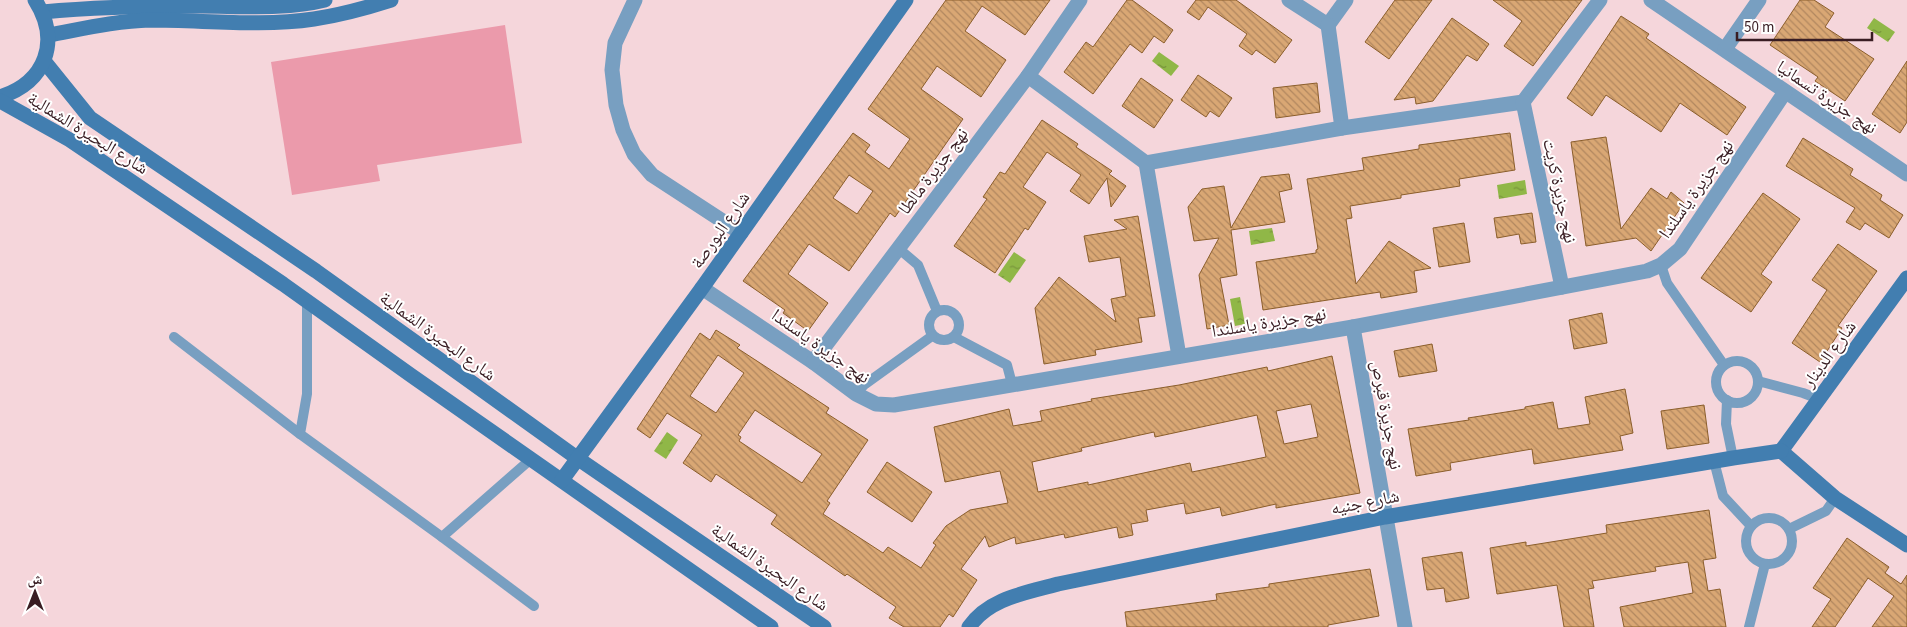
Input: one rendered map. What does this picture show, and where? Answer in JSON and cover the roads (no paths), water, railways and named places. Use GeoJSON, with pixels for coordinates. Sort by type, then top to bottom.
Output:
{"type":"FeatureCollection","features":[{"type":"Feature","properties":{"kind":"main road"},"geometry":{"type":"LineString","coordinates":[[0,96],[15,92],[32,79],[44,61],[49,35],[39,6],[260,6],[310,4],[325,0]]}},
{"type":"Feature","properties":{"kind":"main road"},"geometry":{"type":"LineString","coordinates":[[49,35],[118,22],[149,20],[259,22],[313,19],[359,10],[392,0]]}},
{"type":"Feature","properties":{"kind":"main road","name":"شارع البورصة"},"geometry":{"type":"LineString","coordinates":[[562,480],[702,288],[906,0]]}},
{"type":"Feature","properties":{"kind":"main road","name":"شارع البحيرة الشمالية"},"geometry":{"type":"LineString","coordinates":[[44,61],[90,118],[316,271],[578,458],[824,627]]}},
{"type":"Feature","properties":{"kind":"main road","name":"شارع البحيرة الشمالية"},"geometry":{"type":"LineString","coordinates":[[0,101],[70,140],[307,301],[771,627]]}},
{"type":"Feature","properties":{"kind":"main road","name":"شارع الدينار"},"geometry":{"type":"LineString","coordinates":[[1781,451],[1907,278]]}},
{"type":"Feature","properties":{"kind":"main road"},"geometry":{"type":"LineString","coordinates":[[1781,451],[1835,498],[1907,545]]}},
{"type":"Feature","properties":{"kind":"main road","name":"شارع جنيه"},"geometry":{"type":"LineString","coordinates":[[969,627],[974,619],[994,603],[1058,584],[1385,517],[1781,451]]}},
{"type":"Feature","properties":{"kind":"street"},"geometry":{"type":"LineString","coordinates":[[635,0],[615,43],[612,70],[616,105],[623,130],[634,154],[652,174],[741,233]]}},
{"type":"Feature","properties":{"kind":"street","name":"نهج جزيرة مالطا"},"geometry":{"type":"LineString","coordinates":[[813,362],[1028,76],[1080,0]]}},
{"type":"Feature","properties":{"kind":"street"},"geometry":{"type":"LineString","coordinates":[[1289,0],[1328,25]]}},
{"type":"Feature","properties":{"kind":"street"},"geometry":{"type":"LineString","coordinates":[[1342,128],[1328,25],[1346,0]]}},
{"type":"Feature","properties":{"kind":"street"},"geometry":{"type":"LineString","coordinates":[[1146,164],[1342,128],[1523,102],[1600,0]]}},
{"type":"Feature","properties":{"kind":"street","name":"نهج جزيرة تسمانيا"},"geometry":{"type":"LineString","coordinates":[[1651,0],[1907,174]]}},
{"type":"Feature","properties":{"kind":"street"},"geometry":{"type":"LineString","coordinates":[[1725,49],[1759,0]]}},
{"type":"Feature","properties":{"kind":"street"},"geometry":{"type":"LineString","coordinates":[[1028,76],[1146,164],[1179,356]]}},
{"type":"Feature","properties":{"kind":"street","name":"نهج جزيرة ياسلندا"},"geometry":{"type":"LineString","coordinates":[[702,288],[813,362],[856,394],[876,404],[894,404],[1353,327],[1647,271],[1661,265],[1680,249],[1785,92]]}},
{"type":"Feature","properties":{"kind":"street","name":"نهج جزيرة كريت"},"geometry":{"type":"LineString","coordinates":[[1523,102],[1562,287]]}},
{"type":"Feature","properties":{"kind":"street","name":"نهج جزيرة قبرص"},"geometry":{"type":"LineString","coordinates":[[1353,327],[1385,517],[1406,627]]}},
{"type":"Feature","properties":{"kind":"lane"},"geometry":{"type":"LineString","coordinates":[[898,248],[918,265],[937,310]]}},
{"type":"Feature","properties":{"kind":"lane"},"geometry":{"type":"LineString","coordinates":[[1661,265],[1667,283],[1724,364]]}},
{"type":"Feature","properties":{"kind":"lane"},"geometry":{"type":"LineString","coordinates":[[300,434],[307,394],[307,301]]}},
{"type":"Feature","properties":{"kind":"lane"},"geometry":{"type":"LineString","coordinates":[[946,309],[954,313],[959,320],[959,329],[954,337],[947,340],[939,340],[932,336],[928,322],[937,310],[946,309]]}},
{"type":"Feature","properties":{"kind":"lane"},"geometry":{"type":"LineString","coordinates":[[856,394],[864,386],[932,336]]}},
{"type":"Feature","properties":{"kind":"lane"},"geometry":{"type":"LineString","coordinates":[[174,337],[300,434],[534,606]]}},
{"type":"Feature","properties":{"kind":"lane"},"geometry":{"type":"LineString","coordinates":[[954,337],[1007,365],[1012,384]]}},
{"type":"Feature","properties":{"kind":"lane"},"geometry":{"type":"LineString","coordinates":[[1742,361],[1750,365],[1756,372],[1757,390],[1752,397],[1744,402],[1735,403],[1720,395],[1716,387],[1716,379],[1724,364],[1742,361]]}},
{"type":"Feature","properties":{"kind":"lane"},"geometry":{"type":"LineString","coordinates":[[1758,381],[1804,393],[1819,399]]}},
{"type":"Feature","properties":{"kind":"lane"},"geometry":{"type":"LineString","coordinates":[[1727,400],[1726,424],[1734,458]]}},
{"type":"Feature","properties":{"kind":"lane"},"geometry":{"type":"LineString","coordinates":[[442,537],[531,458]]}},
{"type":"Feature","properties":{"kind":"lane"},"geometry":{"type":"LineString","coordinates":[[1714,461],[1723,496],[1752,526]]}},
{"type":"Feature","properties":{"kind":"lane"},"geometry":{"type":"LineString","coordinates":[[1789,529],[1826,511],[1835,498]]}},
{"type":"Feature","properties":{"kind":"lane"},"geometry":{"type":"LineString","coordinates":[[1771,518],[1781,521],[1789,529],[1792,539],[1791,550],[1785,558],[1775,563],[1765,564],[1756,560],[1746,544],[1747,534],[1752,526],[1760,520],[1771,518]]}},
{"type":"Feature","properties":{"kind":"lane"},"geometry":{"type":"LineString","coordinates":[[1749,627],[1765,564]]}},
{"type":"Feature","properties":{"kind":"water"},"geometry":{"type":"Polygon","coordinates":[[[1874,18],[1895,32],[1888,42],[1867,28],[1874,18]]]}},
{"type":"Feature","properties":{"kind":"water"},"geometry":{"type":"Polygon","coordinates":[[[1159,52],[1179,66],[1171,76],[1152,61],[1159,52]]]}},
{"type":"Feature","properties":{"kind":"water"},"geometry":{"type":"Polygon","coordinates":[[[1525,180],[1527,194],[1499,199],[1497,185],[1525,180]]]}},
{"type":"Feature","properties":{"kind":"water"},"geometry":{"type":"Polygon","coordinates":[[[1272,228],[1275,241],[1251,245],[1249,231],[1272,228]]]}},
{"type":"Feature","properties":{"kind":"water"},"geometry":{"type":"Polygon","coordinates":[[[1014,252],[1026,260],[1010,283],[998,275],[1014,252]]]}},
{"type":"Feature","properties":{"kind":"water"},"geometry":{"type":"Polygon","coordinates":[[[1240,297],[1245,324],[1235,326],[1230,299],[1240,297]]]}},
{"type":"Feature","properties":{"kind":"water"},"geometry":{"type":"Polygon","coordinates":[[[667,432],[678,440],[666,459],[654,451],[667,432]]]}}]}
